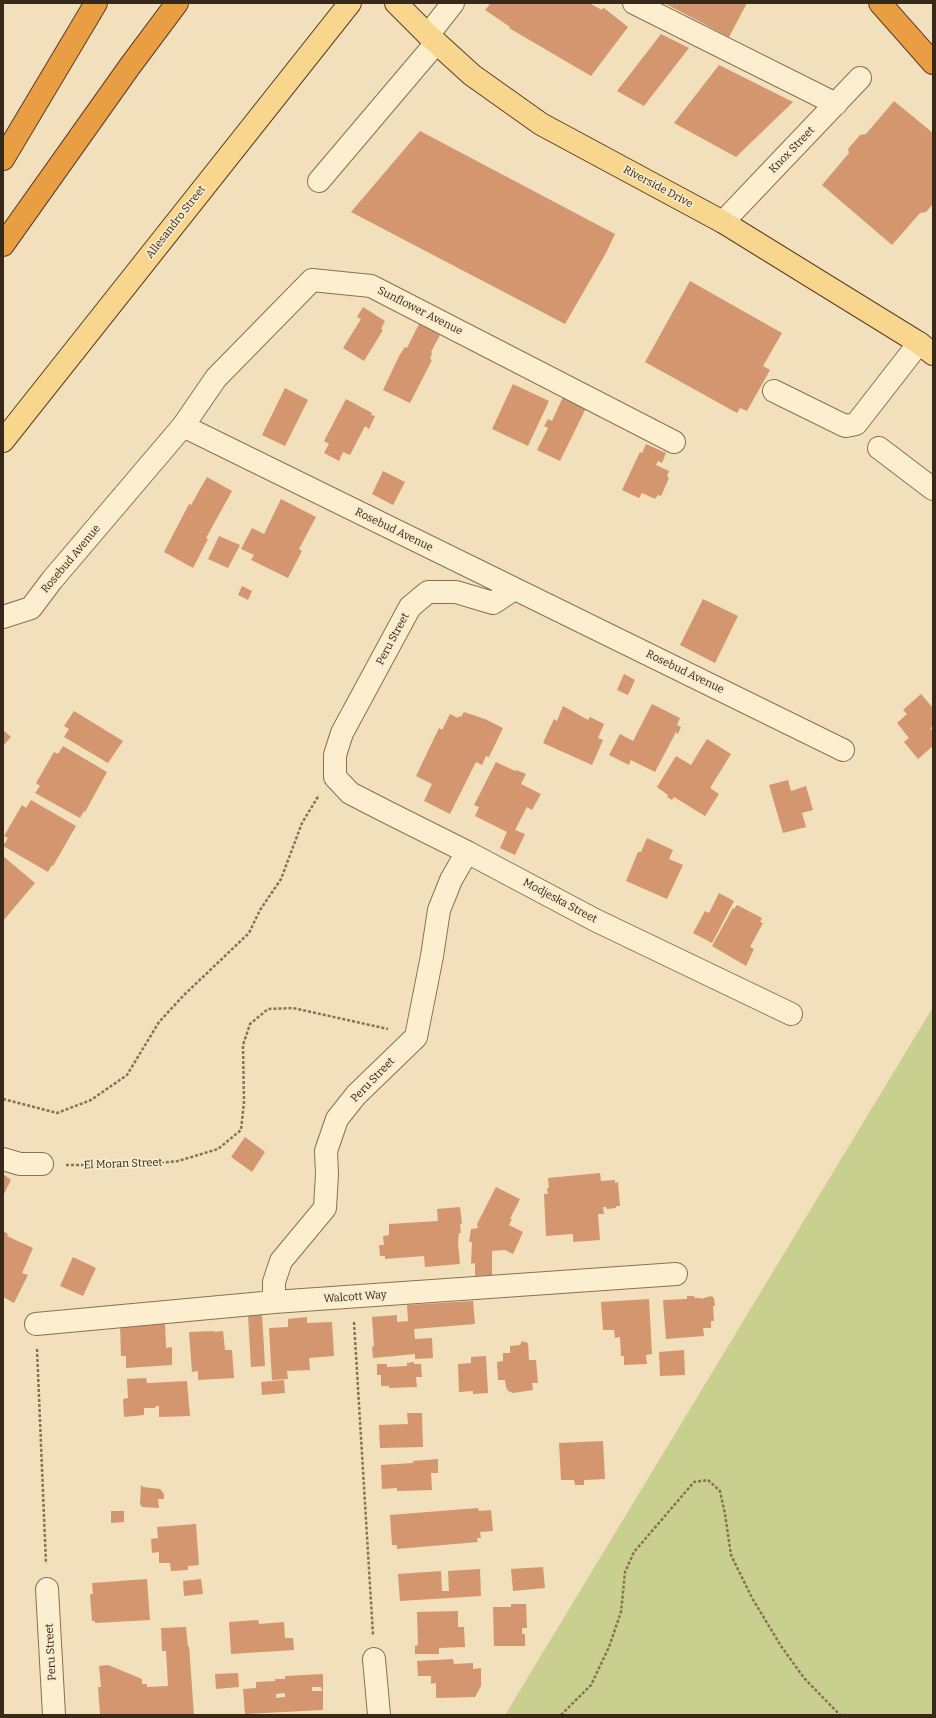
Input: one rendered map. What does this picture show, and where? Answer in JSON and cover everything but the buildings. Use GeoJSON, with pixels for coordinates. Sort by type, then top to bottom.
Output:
{"type":"FeatureCollection","features":[{"type":"Feature","properties":{"kind":"highway"},"geometry":{"type":"LineString","coordinates":[[3,159],[96,3]]}},
{"type":"Feature","properties":{"kind":"highway"},"geometry":{"type":"LineString","coordinates":[[3,245],[130,66],[177,3]]}},
{"type":"Feature","properties":{"kind":"highway"},"geometry":{"type":"LineString","coordinates":[[880,3],[933,64]]}},
{"type":"Feature","properties":{"kind":"main road","name":"Allesandro Street"},"geometry":{"type":"LineString","coordinates":[[3,441],[350,3]]}},
{"type":"Feature","properties":{"kind":"main road","name":"Riverside Drive"},"geometry":{"type":"LineString","coordinates":[[396,3],[432,39],[472,75],[541,124],[723,222],[926,349]]}},
{"type":"Feature","properties":{"kind":"street"},"geometry":{"type":"LineString","coordinates":[[319,181],[432,39],[453,3]]}},
{"type":"Feature","properties":{"kind":"street"},"geometry":{"type":"LineString","coordinates":[[634,3],[836,104]]}},
{"type":"Feature","properties":{"kind":"street","name":"Knox Street"},"geometry":{"type":"LineString","coordinates":[[723,222],[860,78]]}},
{"type":"Feature","properties":{"kind":"street","name":"Sunflower Avenue"},"geometry":{"type":"LineString","coordinates":[[183,426],[216,378],[312,280],[371,286],[674,442]]}},
{"type":"Feature","properties":{"kind":"street"},"geometry":{"type":"LineString","coordinates":[[774,391],[841,424],[851,426],[856,424],[926,349]]}},
{"type":"Feature","properties":{"kind":"street","name":"Rosebud Avenue"},"geometry":{"type":"LineString","coordinates":[[3,617],[31,608],[52,580],[183,426],[843,750]]}},
{"type":"Feature","properties":{"kind":"street"},"geometry":{"type":"LineString","coordinates":[[879,448],[932,485]]}},
{"type":"Feature","properties":{"kind":"street","name":"Peru Street"},"geometry":{"type":"LineString","coordinates":[[335,777],[334,755],[342,732],[410,607],[428,592],[456,592],[493,603],[514,589]]}},
{"type":"Feature","properties":{"kind":"street","name":"Modjeska Street"},"geometry":{"type":"LineString","coordinates":[[335,777],[350,793],[467,852],[595,920],[791,1014]]}},
{"type":"Feature","properties":{"kind":"street"},"geometry":{"type":"LineString","coordinates":[[416,1037],[432,956],[439,910],[451,880],[467,852]]}},
{"type":"Feature","properties":{"kind":"street","name":"Peru Street"},"geometry":{"type":"LineString","coordinates":[[274,1302],[274,1282],[281,1261],[325,1208],[326,1151],[337,1119],[356,1095],[416,1037]]}},
{"type":"Feature","properties":{"kind":"street"},"geometry":{"type":"LineString","coordinates":[[3,1159],[20,1164],[42,1164]]}},
{"type":"Feature","properties":{"kind":"street","name":"Walcott Way"},"geometry":{"type":"LineString","coordinates":[[36,1324],[274,1302],[352,1298],[676,1274]]}},
{"type":"Feature","properties":{"kind":"street","name":"Peru Street"},"geometry":{"type":"LineString","coordinates":[[47,1589],[54,1715]]}},
{"type":"Feature","properties":{"kind":"street"},"geometry":{"type":"LineString","coordinates":[[374,1659],[379,1715]]}},
{"type":"Feature","properties":{"kind":"path"},"geometry":{"type":"LineString","coordinates":[[3,1099],[58,1113],[91,1100],[127,1075],[159,1022],[184,995],[249,933],[260,910],[281,879],[302,823],[317,798],[335,777]]}},
{"type":"Feature","properties":{"kind":"path","name":"El Moran Street"},"geometry":{"type":"LineString","coordinates":[[42,1164],[139,1165],[178,1161],[218,1149],[241,1130],[244,1102],[243,1045],[250,1024],[268,1009],[293,1008],[416,1037]]}},
{"type":"Feature","properties":{"kind":"path"},"geometry":{"type":"LineString","coordinates":[[352,1298],[374,1659]]}},
{"type":"Feature","properties":{"kind":"path"},"geometry":{"type":"LineString","coordinates":[[36,1324],[47,1589]]}},
{"type":"Feature","properties":{"kind":"path"},"geometry":{"type":"LineString","coordinates":[[561,1715],[591,1685],[608,1647],[621,1612],[625,1572],[634,1552],[694,1482],[708,1480],[720,1490],[731,1555],[752,1598],[781,1646],[804,1678],[840,1715]]}},
{"type":"Feature","properties":{"kind":"green space"},"geometry":{"type":"Polygon","coordinates":[[[933,1007],[933,1715],[505,1715],[933,1007]]]}}]}
